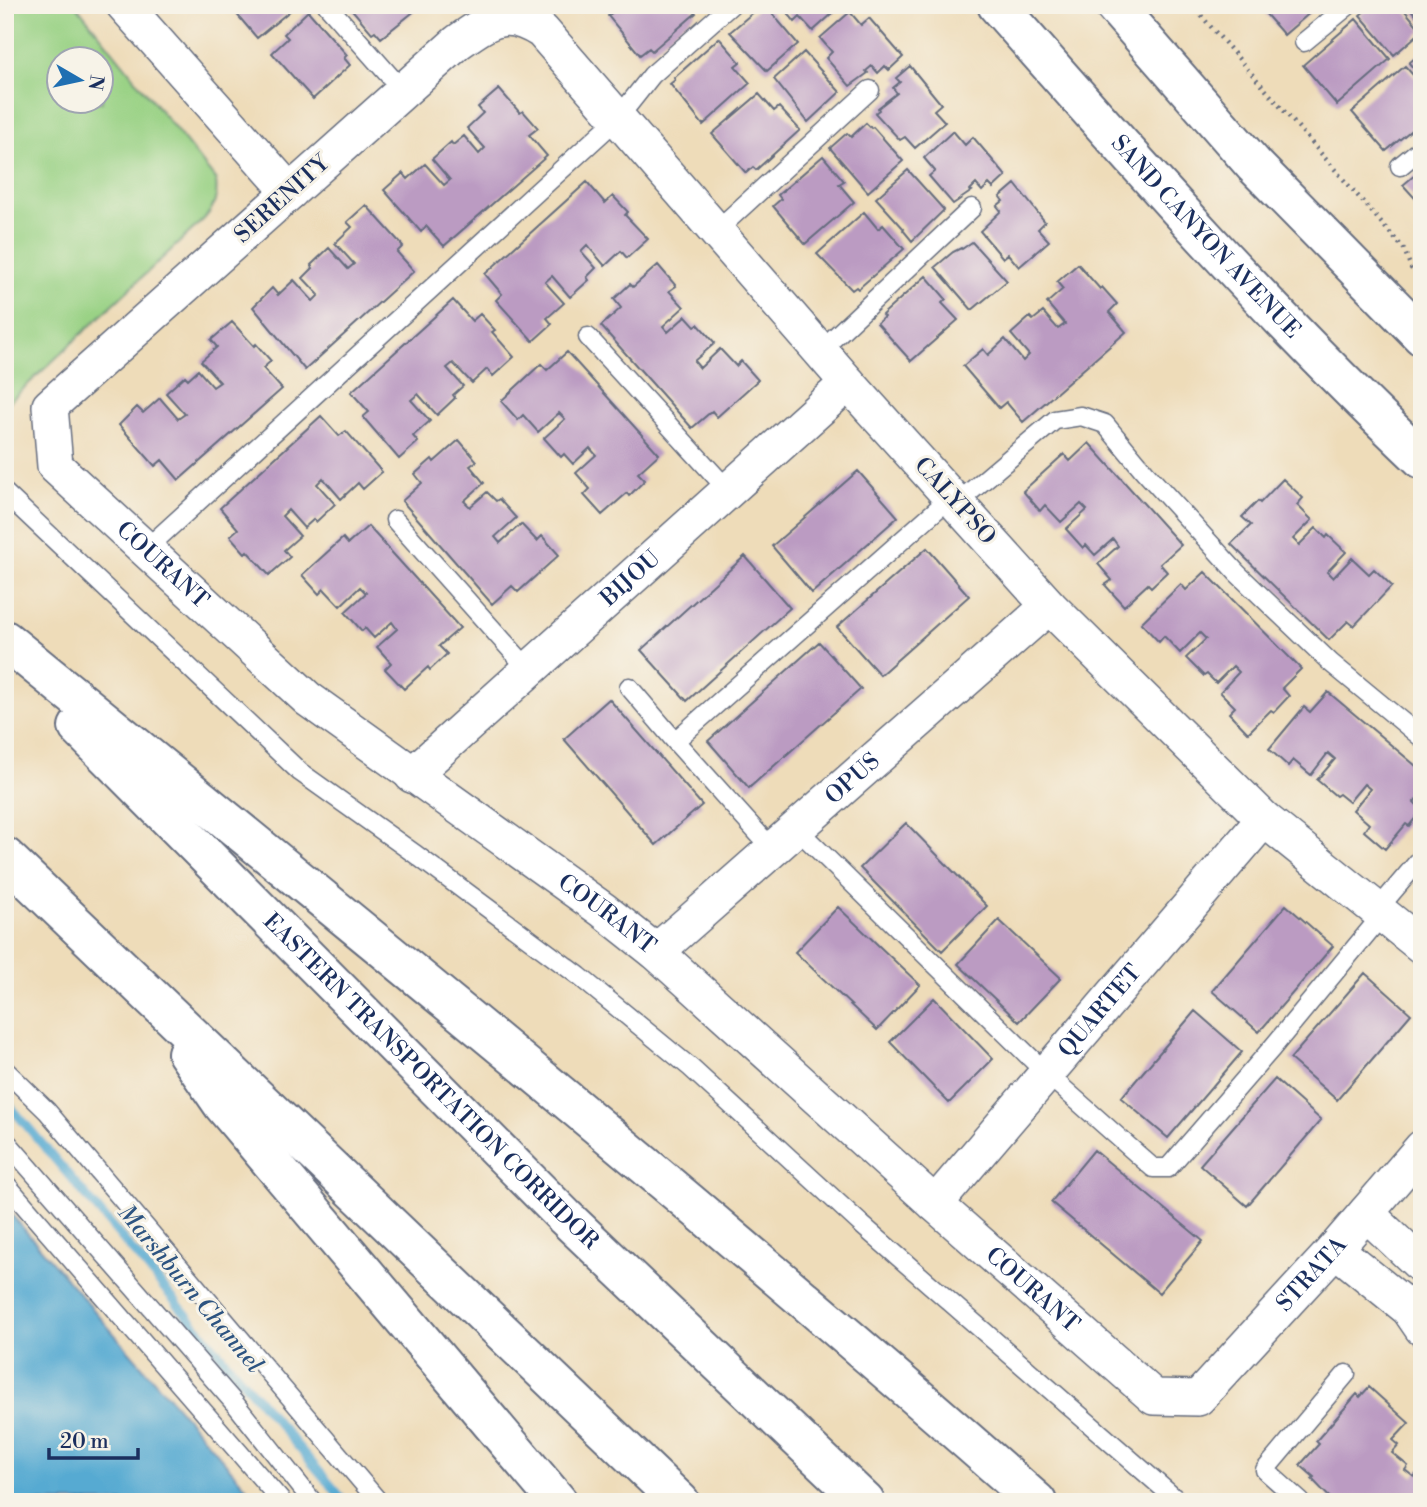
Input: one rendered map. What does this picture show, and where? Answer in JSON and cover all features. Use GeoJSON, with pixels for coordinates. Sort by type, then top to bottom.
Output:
{"type":"FeatureCollection","features":[{"type":"Feature","properties":{"kind":"main road","name":"SAND CANYON AVENUE"},"geometry":{"type":"LineString","coordinates":[[997,5],[1187,220],[1349,391],[1422,459]]}},
{"type":"Feature","properties":{"kind":"main road"},"geometry":{"type":"LineString","coordinates":[[1114,5],[1255,165],[1418,326]]}},
{"type":"Feature","properties":{"kind":"main road"},"geometry":{"type":"LineString","coordinates":[[5,640],[462,1012],[935,1412],[1037,1502]]}},
{"type":"Feature","properties":{"kind":"main road","name":"EASTERN TRANSPORTATION CORRIDOR"},"geometry":{"type":"LineString","coordinates":[[5,654],[565,1217],[865,1502]]}},
{"type":"Feature","properties":{"kind":"main road"},"geometry":{"type":"LineString","coordinates":[[5,857],[680,1502]]}},
{"type":"Feature","properties":{"kind":"main road"},"geometry":{"type":"LineString","coordinates":[[142,988],[223,1105],[558,1502]]}},
{"type":"Feature","properties":{"kind":"street"},"geometry":{"type":"LineString","coordinates":[[124,5],[290,192]]}},
{"type":"Feature","properties":{"kind":"street","name":"SERENITY"},"geometry":{"type":"LineString","coordinates":[[50,406],[458,42],[489,21],[514,14]]}},
{"type":"Feature","properties":{"kind":"street","name":"CALYPSO"},"geometry":{"type":"LineString","coordinates":[[514,14],[542,32],[848,383],[1049,606],[1265,819],[1422,946]]}},
{"type":"Feature","properties":{"kind":"street","name":"BIJOU"},"geometry":{"type":"LineString","coordinates":[[412,775],[848,383]]}},
{"type":"Feature","properties":{"kind":"street","name":"COURANT"},"geometry":{"type":"LineString","coordinates":[[50,406],[55,466],[308,699],[603,910],[656,951],[935,1205],[1154,1397],[1198,1398]]}},
{"type":"Feature","properties":{"kind":"street","name":"OPUS"},"geometry":{"type":"LineString","coordinates":[[656,951],[1049,606]]}},
{"type":"Feature","properties":{"kind":"street","name":"QUARTET"},"geometry":{"type":"LineString","coordinates":[[935,1205],[1265,819]]}},
{"type":"Feature","properties":{"kind":"street","name":"STRATA"},"geometry":{"type":"LineString","coordinates":[[1198,1398],[1335,1249],[1422,1148]]}},
{"type":"Feature","properties":{"kind":"street"},"geometry":{"type":"LineString","coordinates":[[1366,1213],[1422,1266]]}},
{"type":"Feature","properties":{"kind":"street"},"geometry":{"type":"LineString","coordinates":[[1335,1249],[1409,1309],[1422,1328]]}},
{"type":"Feature","properties":{"kind":"lane"},"geometry":{"type":"LineString","coordinates":[[327,5],[403,91]]}},
{"type":"Feature","properties":{"kind":"lane"},"geometry":{"type":"LineString","coordinates":[[146,549],[618,118],[652,75],[731,5]]}},
{"type":"Feature","properties":{"kind":"lane"},"geometry":{"type":"LineString","coordinates":[[1304,42],[1349,5]]}},
{"type":"Feature","properties":{"kind":"lane"},"geometry":{"type":"LineString","coordinates":[[716,231],[870,90]]}},
{"type":"Feature","properties":{"kind":"lane"},"geometry":{"type":"LineString","coordinates":[[1400,166],[1422,148]]}},
{"type":"Feature","properties":{"kind":"lane"},"geometry":{"type":"LineString","coordinates":[[820,351],[972,208]]}},
{"type":"Feature","properties":{"kind":"lane"},"geometry":{"type":"LineString","coordinates":[[588,337],[729,490]]}},
{"type":"Feature","properties":{"kind":"lane"},"geometry":{"type":"LineString","coordinates":[[675,741],[954,500],[1055,420],[1080,416],[1105,424],[1237,573],[1331,663],[1422,738]]}},
{"type":"Feature","properties":{"kind":"lane"},"geometry":{"type":"LineString","coordinates":[[5,494],[300,772],[415,853],[568,967],[681,1060],[862,1225],[1179,1502]]}},
{"type":"Feature","properties":{"kind":"lane"},"geometry":{"type":"LineString","coordinates":[[395,520],[529,670]]}},
{"type":"Feature","properties":{"kind":"lane"},"geometry":{"type":"LineString","coordinates":[[629,687],[675,741],[1153,1168],[1168,1168],[1272,1048],[1422,857]]}},
{"type":"Feature","properties":{"kind":"lane"},"geometry":{"type":"LineString","coordinates":[[5,1070],[47,1111],[379,1502]]}},
{"type":"Feature","properties":{"kind":"lane"},"geometry":{"type":"LineString","coordinates":[[5,1140],[237,1406],[313,1502]]}},
{"type":"Feature","properties":{"kind":"lane"},"geometry":{"type":"LineString","coordinates":[[5,1182],[282,1502]]}},
{"type":"Feature","properties":{"kind":"lane"},"geometry":{"type":"LineString","coordinates":[[1301,1502],[1265,1471],[1346,1374]]}},
{"type":"Feature","properties":{"kind":"path"},"geometry":{"type":"LineString","coordinates":[[1192,5],[1404,249],[1411,268],[1422,280]]}},
{"type":"Feature","properties":{"kind":"green space"},"geometry":{"type":"Polygon","coordinates":[[[5,5],[76,5],[109,46],[46,46],[46,116],[116,116],[116,55],[216,180],[217,191],[213,206],[204,219],[5,406],[5,5]]]}},
{"type":"Feature","properties":{"kind":"water"},"geometry":{"type":"Polygon","coordinates":[[[5,1207],[259,1502],[5,1502],[5,1207]]]}},
{"type":"Feature","properties":{"kind":"building"},"geometry":{"type":"Polygon","coordinates":[[[229,5],[297,5],[257,38],[229,5]]]}},
{"type":"Feature","properties":{"kind":"building"},"geometry":{"type":"Polygon","coordinates":[[[348,5],[422,5],[381,38],[375,31],[372,33],[348,5]]]}},
{"type":"Feature","properties":{"kind":"building"},"geometry":{"type":"Polygon","coordinates":[[[621,5],[690,5],[696,13],[652,51],[649,48],[640,55],[608,16],[621,5]]]}},
{"type":"Feature","properties":{"kind":"building"},"geometry":{"type":"Polygon","coordinates":[[[765,5],[798,44],[767,71],[730,32],[765,5]]]}},
{"type":"Feature","properties":{"kind":"building"},"geometry":{"type":"Polygon","coordinates":[[[781,5],[842,5],[813,31],[800,17],[795,22],[781,5]]]}},
{"type":"Feature","properties":{"kind":"building"},"geometry":{"type":"Polygon","coordinates":[[[1258,5],[1319,5],[1284,35],[1258,5]]]}},
{"type":"Feature","properties":{"kind":"building"},"geometry":{"type":"Polygon","coordinates":[[[1372,5],[1400,5],[1422,31],[1394,55],[1360,15],[1372,5]]]}},
{"type":"Feature","properties":{"kind":"building"},"geometry":{"type":"Polygon","coordinates":[[[1407,5],[1422,5],[1422,22],[1407,5]]]}},
{"type":"Feature","properties":{"kind":"building"},"geometry":{"type":"Polygon","coordinates":[[[308,11],[347,55],[344,58],[350,65],[313,99],[272,53],[288,38],[284,34],[308,11]]]}},
{"type":"Feature","properties":{"kind":"building"},"geometry":{"type":"Polygon","coordinates":[[[850,12],[861,25],[869,18],[903,57],[889,70],[885,66],[878,73],[872,66],[866,71],[868,73],[850,86],[826,58],[832,52],[820,38],[850,12]]]}},
{"type":"Feature","properties":{"kind":"building"},"geometry":{"type":"Polygon","coordinates":[[[1356,19],[1390,59],[1337,105],[1303,65],[1356,19]]]}},
{"type":"Feature","properties":{"kind":"building"},"geometry":{"type":"Polygon","coordinates":[[[719,38],[740,62],[735,66],[750,83],[703,125],[670,84],[719,38]]]}},
{"type":"Feature","properties":{"kind":"building"},"geometry":{"type":"Polygon","coordinates":[[[804,52],[840,92],[808,122],[774,79],[804,52]]]}},
{"type":"Feature","properties":{"kind":"building"},"geometry":{"type":"Polygon","coordinates":[[[1422,52],[1422,78],[1409,63],[1422,52]]]}},
{"type":"Feature","properties":{"kind":"building"},"geometry":{"type":"Polygon","coordinates":[[[910,66],[941,104],[934,110],[945,122],[915,148],[905,137],[900,140],[875,113],[897,93],[893,88],[900,82],[896,78],[910,66]]]}},
{"type":"Feature","properties":{"kind":"building"},"geometry":{"type":"Polygon","coordinates":[[[1405,66],[1422,85],[1422,121],[1386,151],[1352,112],[1405,66]]]}},
{"type":"Feature","properties":{"kind":"building"},"geometry":{"type":"Polygon","coordinates":[[[499,89],[520,113],[523,111],[538,128],[529,135],[547,156],[444,246],[426,226],[421,232],[384,190],[403,173],[408,179],[425,164],[444,185],[450,180],[432,159],[451,142],[453,145],[464,136],[479,154],[485,148],[467,128],[483,113],[478,107],[499,89]]]}},
{"type":"Feature","properties":{"kind":"building"},"geometry":{"type":"Polygon","coordinates":[[[759,94],[774,111],[779,107],[800,130],[756,170],[753,167],[746,173],[712,134],[759,94]]]}},
{"type":"Feature","properties":{"kind":"building"},"geometry":{"type":"Polygon","coordinates":[[[866,123],[873,127],[903,161],[868,192],[830,148],[847,133],[851,137],[866,123]]]}},
{"type":"Feature","properties":{"kind":"building"},"geometry":{"type":"Polygon","coordinates":[[[953,131],[965,145],[973,137],[1006,176],[993,188],[989,184],[982,191],[976,184],[970,190],[972,191],[953,204],[929,176],[935,171],[924,158],[953,131]]]}},
{"type":"Feature","properties":{"kind":"building"},"geometry":{"type":"Polygon","coordinates":[[[823,156],[844,181],[839,184],[854,202],[805,244],[773,206],[781,199],[778,195],[823,156]]]}},
{"type":"Feature","properties":{"kind":"building"},"geometry":{"type":"Polygon","coordinates":[[[1422,169],[1422,206],[1403,185],[1422,169]]]}},
{"type":"Feature","properties":{"kind":"building"},"geometry":{"type":"Polygon","coordinates":[[[908,170],[944,210],[912,241],[876,198],[908,170]]]}},
{"type":"Feature","properties":{"kind":"building"},"geometry":{"type":"Polygon","coordinates":[[[587,182],[605,203],[613,196],[628,212],[625,215],[648,239],[627,258],[621,251],[605,266],[587,245],[581,251],[596,268],[587,277],[589,280],[570,297],[552,276],[545,282],[564,303],[547,318],[552,324],[533,341],[496,300],[502,294],[485,274],[587,182]]]}},
{"type":"Feature","properties":{"kind":"building"},"geometry":{"type":"Polygon","coordinates":[[[1015,184],[1045,222],[1038,229],[1049,241],[1019,267],[1008,254],[1003,258],[980,231],[1001,211],[997,206],[1003,201],[1000,197],[1015,184]]]}},
{"type":"Feature","properties":{"kind":"building"},"geometry":{"type":"Polygon","coordinates":[[[366,205],[403,246],[397,252],[414,271],[305,370],[253,307],[272,288],[278,295],[294,280],[313,301],[319,295],[303,278],[313,268],[311,265],[329,248],[348,269],[354,264],[335,243],[352,227],[347,222],[366,205]]]}},
{"type":"Feature","properties":{"kind":"building"},"geometry":{"type":"Polygon","coordinates":[[[864,212],[878,229],[883,225],[904,249],[858,289],[856,287],[852,290],[817,254],[864,212]]]}},
{"type":"Feature","properties":{"kind":"building"},"geometry":{"type":"Polygon","coordinates":[[[972,242],[1007,281],[972,310],[935,267],[953,252],[972,242]]]}},
{"type":"Feature","properties":{"kind":"building"},"geometry":{"type":"Polygon","coordinates":[[[1078,264],[1117,304],[1109,312],[1126,332],[1023,422],[1006,402],[999,408],[963,366],[983,349],[988,355],[1005,339],[1023,361],[1029,355],[1011,334],[1030,317],[1033,320],[1043,312],[1058,329],[1065,324],[1047,303],[1063,289],[1057,282],[1078,264]]]}},
{"type":"Feature","properties":{"kind":"building"},"geometry":{"type":"Polygon","coordinates":[[[658,265],[676,286],[669,291],[684,307],[663,326],[668,332],[686,316],[695,326],[698,324],[715,343],[694,361],[700,368],[720,349],[736,366],[741,361],[758,380],[717,417],[712,411],[692,428],[601,326],[621,308],[614,299],[630,284],[633,287],[658,265]]]}},
{"type":"Feature","properties":{"kind":"building"},"geometry":{"type":"Polygon","coordinates":[[[926,276],[946,299],[942,303],[958,320],[911,361],[877,323],[884,317],[882,315],[926,276]]]}},
{"type":"Feature","properties":{"kind":"building"},"geometry":{"type":"Polygon","coordinates":[[[453,300],[472,321],[480,314],[514,357],[493,376],[487,369],[472,383],[453,363],[447,368],[463,386],[437,415],[418,394],[411,400],[430,421],[413,436],[418,442],[399,459],[363,417],[369,412],[351,392],[453,300]]]}},
{"type":"Feature","properties":{"kind":"building"},"geometry":{"type":"Polygon","coordinates":[[[232,322],[271,361],[263,368],[282,389],[179,480],[162,460],[155,466],[119,425],[137,407],[143,413],[160,398],[178,419],[185,414],[166,393],[185,376],[188,379],[198,370],[213,387],[220,382],[201,361],[217,347],[211,340],[232,322]]]}},
{"type":"Feature","properties":{"kind":"building"},"geometry":{"type":"Polygon","coordinates":[[[567,352],[659,454],[638,473],[645,480],[629,496],[627,493],[602,515],[584,495],[590,489],[576,473],[596,455],[590,448],[573,464],[564,454],[561,457],[544,438],[565,419],[559,413],[538,432],[523,415],[518,420],[501,401],[541,364],[547,370],[567,352]]]}},
{"type":"Feature","properties":{"kind":"building"},"geometry":{"type":"Polygon","coordinates":[[[321,416],[339,436],[346,431],[382,472],[363,489],[358,483],[341,499],[323,478],[317,484],[335,504],[316,522],[314,519],[304,528],[288,510],[282,516],[300,536],[284,550],[290,557],[269,575],[230,536],[238,529],[220,508],[321,416]]]}},
{"type":"Feature","properties":{"kind":"building"},"geometry":{"type":"Polygon","coordinates":[[[459,440],[477,461],[470,466],[484,483],[464,501],[470,507],[487,492],[496,501],[499,499],[516,518],[495,537],[500,543],[521,524],[537,541],[542,536],[559,555],[518,592],[512,586],[492,604],[402,501],[422,483],[415,474],[432,459],[434,462],[459,440]]]}},
{"type":"Feature","properties":{"kind":"building"},"geometry":{"type":"Polygon","coordinates":[[[1089,443],[1181,545],[1160,564],[1167,572],[1151,587],[1148,584],[1124,606],[1105,585],[1112,580],[1098,564],[1118,546],[1113,539],[1095,555],[1086,545],[1083,548],[1066,529],[1087,510],[1081,504],[1061,522],[1045,505],[1040,511],[1023,491],[1064,454],[1070,461],[1089,443]]]}},
{"type":"Feature","properties":{"kind":"building"},"geometry":{"type":"Polygon","coordinates":[[[858,471],[898,517],[812,593],[772,546],[858,471]]]}},
{"type":"Feature","properties":{"kind":"building"},"geometry":{"type":"Polygon","coordinates":[[[1283,479],[1303,498],[1297,505],[1312,520],[1293,539],[1299,545],[1316,528],[1346,552],[1327,572],[1333,578],[1352,558],[1369,574],[1374,569],[1392,586],[1354,626],[1348,621],[1329,640],[1231,544],[1251,525],[1242,517],[1283,479]]]}},
{"type":"Feature","properties":{"kind":"building"},"geometry":{"type":"Polygon","coordinates":[[[368,526],[460,628],[439,646],[447,654],[404,689],[385,669],[391,663],[377,647],[397,629],[392,622],[374,638],[365,628],[362,631],[345,612],[366,593],[360,587],[340,606],[324,589],[319,594],[302,575],[343,538],[348,544],[368,526]]]}},
{"type":"Feature","properties":{"kind":"building"},"geometry":{"type":"Polygon","coordinates":[[[927,548],[969,596],[880,675],[837,627],[927,548]]]}},
{"type":"Feature","properties":{"kind":"building"},"geometry":{"type":"Polygon","coordinates":[[[745,556],[790,608],[687,701],[641,650],[745,556]]]}},
{"type":"Feature","properties":{"kind":"building"},"geometry":{"type":"Polygon","coordinates":[[[1205,572],[1301,669],[1282,688],[1289,696],[1248,733],[1229,713],[1235,707],[1220,692],[1239,672],[1233,666],[1216,683],[1207,674],[1204,676],[1186,658],[1206,639],[1200,633],[1180,653],[1164,636],[1159,642],[1141,623],[1181,584],[1186,590],[1205,572]]]}},
{"type":"Feature","properties":{"kind":"building"},"geometry":{"type":"Polygon","coordinates":[[[819,642],[861,689],[749,788],[708,741],[819,642]]]}},
{"type":"Feature","properties":{"kind":"building"},"geometry":{"type":"Polygon","coordinates":[[[1328,692],[1422,771],[1422,793],[1414,802],[1422,810],[1385,849],[1364,831],[1369,824],[1353,810],[1370,789],[1364,784],[1349,802],[1339,794],[1336,796],[1317,780],[1335,759],[1328,753],[1311,775],[1293,760],[1288,766],[1269,749],[1304,707],[1310,712],[1328,692]]]}},
{"type":"Feature","properties":{"kind":"building"},"geometry":{"type":"Polygon","coordinates":[[[609,699],[702,805],[656,845],[564,739],[609,699]]]}},
{"type":"Feature","properties":{"kind":"building"},"geometry":{"type":"Polygon","coordinates":[[[906,823],[987,906],[942,951],[860,868],[906,823]]]}},
{"type":"Feature","properties":{"kind":"building"},"geometry":{"type":"Polygon","coordinates":[[[1286,905],[1333,946],[1259,1032],[1212,991],[1286,905]]]}},
{"type":"Feature","properties":{"kind":"building"},"geometry":{"type":"Polygon","coordinates":[[[838,907],[920,985],[877,1030],[795,952],[838,907]]]}},
{"type":"Feature","properties":{"kind":"building"},"geometry":{"type":"Polygon","coordinates":[[[999,920],[1061,978],[1019,1022],[958,964],[999,920]]]}},
{"type":"Feature","properties":{"kind":"building"},"geometry":{"type":"Polygon","coordinates":[[[1365,973],[1411,1014],[1337,1100],[1290,1059],[1365,973]]]}},
{"type":"Feature","properties":{"kind":"building"},"geometry":{"type":"Polygon","coordinates":[[[934,998],[993,1059],[949,1103],[890,1042],[934,998]]]}},
{"type":"Feature","properties":{"kind":"building"},"geometry":{"type":"Polygon","coordinates":[[[1195,1011],[1242,1052],[1168,1138],[1121,1098],[1195,1011]]]}},
{"type":"Feature","properties":{"kind":"building"},"geometry":{"type":"Polygon","coordinates":[[[1275,1079],[1321,1120],[1247,1206],[1200,1165],[1275,1079]]]}},
{"type":"Feature","properties":{"kind":"building"},"geometry":{"type":"Polygon","coordinates":[[[1094,1150],[1203,1241],[1159,1293],[1051,1202],[1094,1150]]]}},
{"type":"Feature","properties":{"kind":"building"},"geometry":{"type":"Polygon","coordinates":[[[1369,1387],[1409,1423],[1393,1440],[1399,1445],[1392,1453],[1408,1466],[1405,1470],[1414,1477],[1422,1470],[1422,1502],[1334,1502],[1312,1479],[1314,1477],[1300,1465],[1319,1444],[1316,1441],[1357,1394],[1360,1397],[1369,1387]]]}},
{"type":"Feature","properties":{"kind":"waterway","name":"Marshburn Channel"},"geometry":{"type":"LineString","coordinates":[[5,1100],[345,1502]]}}]}
